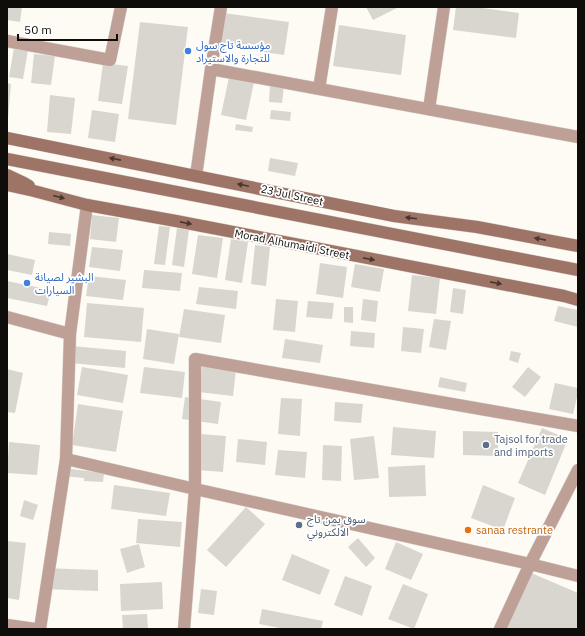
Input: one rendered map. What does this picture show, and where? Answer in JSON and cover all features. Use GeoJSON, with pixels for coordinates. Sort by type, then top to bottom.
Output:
{"type":"FeatureCollection","features":[{"type":"Feature","properties":{"kind":"street"},"geometry":{"type":"LineString","coordinates":[[7,41],[110,60],[121,7]]}},
{"type":"Feature","properties":{"kind":"street"},"geometry":{"type":"LineString","coordinates":[[196,176],[221,7]]}},
{"type":"Feature","properties":{"kind":"street"},"geometry":{"type":"LineString","coordinates":[[319,89],[332,7]]}},
{"type":"Feature","properties":{"kind":"street"},"geometry":{"type":"LineString","coordinates":[[428,109],[444,7]]}},
{"type":"Feature","properties":{"kind":"street"},"geometry":{"type":"LineString","coordinates":[[211,69],[578,137]]}},
{"type":"Feature","properties":{"kind":"street","name":"23 Jul Street"},"geometry":{"type":"LineString","coordinates":[[7,138],[394,216],[477,226],[578,246]]}},
{"type":"Feature","properties":{"kind":"street"},"geometry":{"type":"LineString","coordinates":[[7,159],[578,270]]}},
{"type":"Feature","properties":{"kind":"street"},"geometry":{"type":"LineString","coordinates":[[7,175],[24,183],[34,191]]}},
{"type":"Feature","properties":{"kind":"street","name":"Morad Alhumaidi Street"},"geometry":{"type":"LineString","coordinates":[[7,186],[34,191],[88,205],[183,222],[564,296],[578,300]]}},
{"type":"Feature","properties":{"kind":"street"},"geometry":{"type":"LineString","coordinates":[[40,629],[66,459],[70,334],[88,205]]}},
{"type":"Feature","properties":{"kind":"street"},"geometry":{"type":"LineString","coordinates":[[7,318],[70,334]]}},
{"type":"Feature","properties":{"kind":"street"},"geometry":{"type":"LineString","coordinates":[[185,629],[194,489],[195,359],[578,426]]}},
{"type":"Feature","properties":{"kind":"street"},"geometry":{"type":"LineString","coordinates":[[66,459],[578,576]]}},
{"type":"Feature","properties":{"kind":"street"},"geometry":{"type":"LineString","coordinates":[[500,629],[530,564],[578,470]]}},
{"type":"Feature","properties":{"kind":"street"},"geometry":{"type":"LineString","coordinates":[[7,625],[36,629]]}},
{"type":"Feature","properties":{"kind":"building"},"geometry":{"type":"Polygon","coordinates":[[[7,7],[22,7],[20,22],[7,20],[7,7]]]}},
{"type":"Feature","properties":{"kind":"building"},"geometry":{"type":"Polygon","coordinates":[[[366,7],[399,7],[373,20],[366,7]]]}},
{"type":"Feature","properties":{"kind":"building"},"geometry":{"type":"Polygon","coordinates":[[[456,7],[475,7],[519,13],[516,38],[453,30],[456,7]]]}},
{"type":"Feature","properties":{"kind":"building"},"geometry":{"type":"Polygon","coordinates":[[[217,12],[289,22],[284,55],[212,45],[217,12]]]}},
{"type":"Feature","properties":{"kind":"building"},"geometry":{"type":"Polygon","coordinates":[[[140,22],[188,27],[176,125],[128,119],[140,22]]]}},
{"type":"Feature","properties":{"kind":"building"},"geometry":{"type":"Polygon","coordinates":[[[339,25],[406,35],[401,75],[333,66],[339,25]]]}},
{"type":"Feature","properties":{"kind":"building"},"geometry":{"type":"Polygon","coordinates":[[[14,48],[28,50],[23,79],[9,77],[14,48]]]}},
{"type":"Feature","properties":{"kind":"building"},"geometry":{"type":"Polygon","coordinates":[[[34,54],[55,56],[51,85],[31,83],[34,54]]]}},
{"type":"Feature","properties":{"kind":"building"},"geometry":{"type":"Polygon","coordinates":[[[103,63],[128,66],[122,104],[98,101],[103,63]]]}},
{"type":"Feature","properties":{"kind":"building"},"geometry":{"type":"Polygon","coordinates":[[[229,77],[254,82],[246,120],[221,115],[229,77]]]}},
{"type":"Feature","properties":{"kind":"building"},"geometry":{"type":"Polygon","coordinates":[[[7,83],[11,84],[8,118],[7,118],[7,83]]]}},
{"type":"Feature","properties":{"kind":"building"},"geometry":{"type":"Polygon","coordinates":[[[270,84],[284,85],[282,103],[269,102],[270,84]]]}},
{"type":"Feature","properties":{"kind":"building"},"geometry":{"type":"Polygon","coordinates":[[[50,95],[75,98],[71,134],[47,132],[50,95]]]}},
{"type":"Feature","properties":{"kind":"building"},"geometry":{"type":"Polygon","coordinates":[[[92,110],[119,114],[115,142],[88,138],[92,110]]]}},
{"type":"Feature","properties":{"kind":"building"},"geometry":{"type":"Polygon","coordinates":[[[271,110],[291,112],[290,121],[270,119],[271,110]]]}},
{"type":"Feature","properties":{"kind":"building"},"geometry":{"type":"Polygon","coordinates":[[[236,124],[253,127],[252,132],[235,130],[236,124]]]}},
{"type":"Feature","properties":{"kind":"building"},"geometry":{"type":"Polygon","coordinates":[[[270,158],[298,163],[295,176],[268,171],[270,158]]]}},
{"type":"Feature","properties":{"kind":"building"},"geometry":{"type":"Polygon","coordinates":[[[92,215],[119,218],[116,242],[90,239],[92,215]]]}},
{"type":"Feature","properties":{"kind":"building"},"geometry":{"type":"Polygon","coordinates":[[[159,226],[170,227],[165,265],[154,264],[159,226]]]}},
{"type":"Feature","properties":{"kind":"building"},"geometry":{"type":"Polygon","coordinates":[[[177,228],[189,230],[184,267],[172,265],[177,228]]]}},
{"type":"Feature","properties":{"kind":"building"},"geometry":{"type":"Polygon","coordinates":[[[49,232],[71,234],[70,246],[48,244],[49,232]]]}},
{"type":"Feature","properties":{"kind":"building"},"geometry":{"type":"Polygon","coordinates":[[[198,235],[223,238],[217,278],[192,274],[198,235]]]}},
{"type":"Feature","properties":{"kind":"building"},"geometry":{"type":"Polygon","coordinates":[[[231,239],[248,242],[242,283],[225,280],[231,239]]]}},
{"type":"Feature","properties":{"kind":"building"},"geometry":{"type":"Polygon","coordinates":[[[255,245],[270,247],[266,286],[251,284],[255,245]]]}},
{"type":"Feature","properties":{"kind":"building"},"geometry":{"type":"Polygon","coordinates":[[[92,247],[123,250],[120,271],[89,267],[92,247]]]}},
{"type":"Feature","properties":{"kind":"building"},"geometry":{"type":"Polygon","coordinates":[[[7,254],[35,260],[32,275],[7,270],[7,254]]]}},
{"type":"Feature","properties":{"kind":"building"},"geometry":{"type":"Polygon","coordinates":[[[320,263],[347,267],[343,298],[316,294],[320,263]]]}},
{"type":"Feature","properties":{"kind":"building"},"geometry":{"type":"Polygon","coordinates":[[[355,264],[384,269],[380,292],[351,287],[355,264]]]}},
{"type":"Feature","properties":{"kind":"building"},"geometry":{"type":"Polygon","coordinates":[[[144,270],[182,273],[180,291],[142,288],[144,270]]]}},
{"type":"Feature","properties":{"kind":"building"},"geometry":{"type":"Polygon","coordinates":[[[412,275],[440,278],[436,314],[408,311],[412,275]]]}},
{"type":"Feature","properties":{"kind":"building"},"geometry":{"type":"Polygon","coordinates":[[[89,276],[126,280],[123,300],[86,296],[89,276]]]}},
{"type":"Feature","properties":{"kind":"building"},"geometry":{"type":"Polygon","coordinates":[[[7,281],[51,290],[47,306],[7,298],[7,281]]]}},
{"type":"Feature","properties":{"kind":"building"},"geometry":{"type":"Polygon","coordinates":[[[199,287],[238,291],[236,309],[196,304],[199,287]]]}},
{"type":"Feature","properties":{"kind":"building"},"geometry":{"type":"Polygon","coordinates":[[[453,288],[466,290],[463,314],[450,312],[453,288]]]}},
{"type":"Feature","properties":{"kind":"building"},"geometry":{"type":"Polygon","coordinates":[[[276,299],[298,301],[295,332],[273,330],[276,299]]]}},
{"type":"Feature","properties":{"kind":"building"},"geometry":{"type":"Polygon","coordinates":[[[363,299],[378,301],[376,322],[361,320],[363,299]]]}},
{"type":"Feature","properties":{"kind":"building"},"geometry":{"type":"Polygon","coordinates":[[[308,301],[334,303],[332,319],[306,317],[308,301]]]}},
{"type":"Feature","properties":{"kind":"building"},"geometry":{"type":"Polygon","coordinates":[[[87,303],[144,308],[141,342],[84,337],[87,303]]]}},
{"type":"Feature","properties":{"kind":"building"},"geometry":{"type":"Polygon","coordinates":[[[558,306],[578,310],[578,327],[554,321],[558,306]]]}},
{"type":"Feature","properties":{"kind":"building"},"geometry":{"type":"Polygon","coordinates":[[[344,307],[353,307],[353,323],[344,322],[344,307]]]}},
{"type":"Feature","properties":{"kind":"building"},"geometry":{"type":"Polygon","coordinates":[[[184,309],[225,315],[221,343],[179,337],[184,309]]]}},
{"type":"Feature","properties":{"kind":"building"},"geometry":{"type":"Polygon","coordinates":[[[434,319],[451,321],[446,350],[429,347],[434,319]]]}},
{"type":"Feature","properties":{"kind":"building"},"geometry":{"type":"Polygon","coordinates":[[[403,327],[424,329],[421,353],[401,351],[403,327]]]}},
{"type":"Feature","properties":{"kind":"building"},"geometry":{"type":"Polygon","coordinates":[[[147,329],[179,334],[174,364],[143,359],[147,329]]]}},
{"type":"Feature","properties":{"kind":"building"},"geometry":{"type":"Polygon","coordinates":[[[351,331],[375,333],[374,348],[350,346],[351,331]]]}},
{"type":"Feature","properties":{"kind":"building"},"geometry":{"type":"Polygon","coordinates":[[[285,339],[323,345],[320,363],[282,358],[285,339]]]}},
{"type":"Feature","properties":{"kind":"building"},"geometry":{"type":"Polygon","coordinates":[[[72,346],[126,351],[125,368],[70,363],[72,346]]]}},
{"type":"Feature","properties":{"kind":"building"},"geometry":{"type":"Polygon","coordinates":[[[511,351],[521,353],[518,363],[509,360],[511,351]]]}},
{"type":"Feature","properties":{"kind":"building"},"geometry":{"type":"Polygon","coordinates":[[[202,365],[236,370],[233,396],[198,392],[202,365]]]}},
{"type":"Feature","properties":{"kind":"building"},"geometry":{"type":"Polygon","coordinates":[[[82,367],[128,375],[123,403],[77,395],[82,367]]]}},
{"type":"Feature","properties":{"kind":"building"},"geometry":{"type":"Polygon","coordinates":[[[144,367],[185,372],[182,398],[140,393],[144,367]]]}},
{"type":"Feature","properties":{"kind":"building"},"geometry":{"type":"Polygon","coordinates":[[[528,367],[541,377],[525,397],[512,387],[528,367]]]}},
{"type":"Feature","properties":{"kind":"building"},"geometry":{"type":"Polygon","coordinates":[[[7,369],[23,373],[15,413],[7,412],[7,369]]]}},
{"type":"Feature","properties":{"kind":"building"},"geometry":{"type":"Polygon","coordinates":[[[440,377],[467,383],[465,392],[438,387],[440,377]]]}},
{"type":"Feature","properties":{"kind":"building"},"geometry":{"type":"Polygon","coordinates":[[[555,383],[578,388],[573,414],[549,409],[555,383]]]}},
{"type":"Feature","properties":{"kind":"building"},"geometry":{"type":"Polygon","coordinates":[[[185,397],[221,402],[218,424],[182,419],[185,397]]]}},
{"type":"Feature","properties":{"kind":"building"},"geometry":{"type":"Polygon","coordinates":[[[281,398],[302,399],[300,436],[278,434],[281,398]]]}},
{"type":"Feature","properties":{"kind":"building"},"geometry":{"type":"Polygon","coordinates":[[[335,402],[363,404],[361,423],[334,421],[335,402]]]}},
{"type":"Feature","properties":{"kind":"building"},"geometry":{"type":"Polygon","coordinates":[[[78,404],[123,411],[116,452],[72,445],[78,404]]]}},
{"type":"Feature","properties":{"kind":"building"},"geometry":{"type":"Polygon","coordinates":[[[393,427],[436,431],[434,458],[391,455],[393,427]]]}},
{"type":"Feature","properties":{"kind":"building"},"geometry":{"type":"Polygon","coordinates":[[[542,428],[568,439],[545,495],[518,483],[542,428]]]}},
{"type":"Feature","properties":{"kind":"building"},"geometry":{"type":"Polygon","coordinates":[[[463,431],[498,432],[498,456],[463,455],[463,431]]]}},
{"type":"Feature","properties":{"kind":"building"},"geometry":{"type":"Polygon","coordinates":[[[200,434],[226,436],[223,472],[197,470],[200,434]]]}},
{"type":"Feature","properties":{"kind":"building"},"geometry":{"type":"Polygon","coordinates":[[[374,436],[379,478],[354,480],[350,439],[374,436]]]}},
{"type":"Feature","properties":{"kind":"building"},"geometry":{"type":"Polygon","coordinates":[[[238,439],[267,442],[265,465],[236,462],[238,439]]]}},
{"type":"Feature","properties":{"kind":"building"},"geometry":{"type":"Polygon","coordinates":[[[9,442],[40,445],[37,475],[7,473],[9,442]]]}},
{"type":"Feature","properties":{"kind":"building"},"geometry":{"type":"Polygon","coordinates":[[[323,445],[342,446],[341,481],[322,480],[323,445]]]}},
{"type":"Feature","properties":{"kind":"building"},"geometry":{"type":"Polygon","coordinates":[[[278,450],[307,452],[305,478],[275,475],[278,450]]]}},
{"type":"Feature","properties":{"kind":"building"},"geometry":{"type":"Polygon","coordinates":[[[425,465],[426,496],[389,497],[388,467],[425,465]]]}},
{"type":"Feature","properties":{"kind":"building"},"geometry":{"type":"Polygon","coordinates":[[[63,468],[104,473],[103,482],[84,481],[84,478],[62,476],[63,468]]]}},
{"type":"Feature","properties":{"kind":"building"},"geometry":{"type":"Polygon","coordinates":[[[114,485],[170,493],[166,516],[111,509],[114,485]]]}},
{"type":"Feature","properties":{"kind":"building"},"geometry":{"type":"Polygon","coordinates":[[[483,485],[515,498],[503,530],[471,518],[483,485]]]}},
{"type":"Feature","properties":{"kind":"building"},"geometry":{"type":"Polygon","coordinates":[[[24,500],[38,505],[33,520],[20,516],[24,500]]]}},
{"type":"Feature","properties":{"kind":"building"},"geometry":{"type":"Polygon","coordinates":[[[246,507],[265,524],[226,567],[207,550],[246,507]]]}},
{"type":"Feature","properties":{"kind":"building"},"geometry":{"type":"Polygon","coordinates":[[[138,519],[182,522],[180,547],[136,543],[138,519]]]}},
{"type":"Feature","properties":{"kind":"building"},"geometry":{"type":"Polygon","coordinates":[[[358,538],[375,558],[366,567],[348,547],[358,538]]]}},
{"type":"Feature","properties":{"kind":"building"},"geometry":{"type":"Polygon","coordinates":[[[7,541],[26,543],[19,600],[7,598],[7,541]]]}},
{"type":"Feature","properties":{"kind":"building"},"geometry":{"type":"Polygon","coordinates":[[[396,542],[423,554],[411,580],[385,569],[396,542]]]}},
{"type":"Feature","properties":{"kind":"building"},"geometry":{"type":"Polygon","coordinates":[[[139,544],[145,567],[127,573],[120,549],[139,544]]]}},
{"type":"Feature","properties":{"kind":"building"},"geometry":{"type":"Polygon","coordinates":[[[292,554],[330,570],[320,595],[282,580],[292,554]]]}},
{"type":"Feature","properties":{"kind":"building"},"geometry":{"type":"Polygon","coordinates":[[[43,568],[98,570],[98,591],[43,589],[43,568]]]}},
{"type":"Feature","properties":{"kind":"building"},"geometry":{"type":"Polygon","coordinates":[[[529,572],[578,593],[578,629],[505,629],[529,572]]]}},
{"type":"Feature","properties":{"kind":"building"},"geometry":{"type":"Polygon","coordinates":[[[345,576],[372,586],[362,616],[334,605],[345,576]]]}},
{"type":"Feature","properties":{"kind":"building"},"geometry":{"type":"Polygon","coordinates":[[[162,582],[163,609],[121,611],[120,584],[162,582]]]}},
{"type":"Feature","properties":{"kind":"building"},"geometry":{"type":"Polygon","coordinates":[[[403,584],[428,594],[414,629],[388,619],[403,584]]]}},
{"type":"Feature","properties":{"kind":"building"},"geometry":{"type":"Polygon","coordinates":[[[201,589],[217,591],[214,615],[198,613],[201,589]]]}},
{"type":"Feature","properties":{"kind":"building"},"geometry":{"type":"Polygon","coordinates":[[[262,609],[323,621],[321,629],[285,629],[259,624],[262,609]]]}},
{"type":"Feature","properties":{"kind":"building"},"geometry":{"type":"Polygon","coordinates":[[[147,614],[148,629],[123,629],[122,615],[147,614]]]}},
{"type":"Feature","properties":{"kind":"place","name":"مؤسسة تاج سول للتجارة والاستيراد"},"geometry":{"type":"Point","coordinates":[188,51]}},
{"type":"Feature","properties":{"kind":"place","name":"البشير لصيانة السيارات"},"geometry":{"type":"Point","coordinates":[27,283]}},
{"type":"Feature","properties":{"kind":"place","name":"Tajsol for trade and imports"},"geometry":{"type":"Point","coordinates":[486,445]}},
{"type":"Feature","properties":{"kind":"place","name":"سوق يمن تاج الالكتروني"},"geometry":{"type":"Point","coordinates":[299,525]}},
{"type":"Feature","properties":{"kind":"place","name":"sanaa restrante"},"geometry":{"type":"Point","coordinates":[468,530]}}]}
